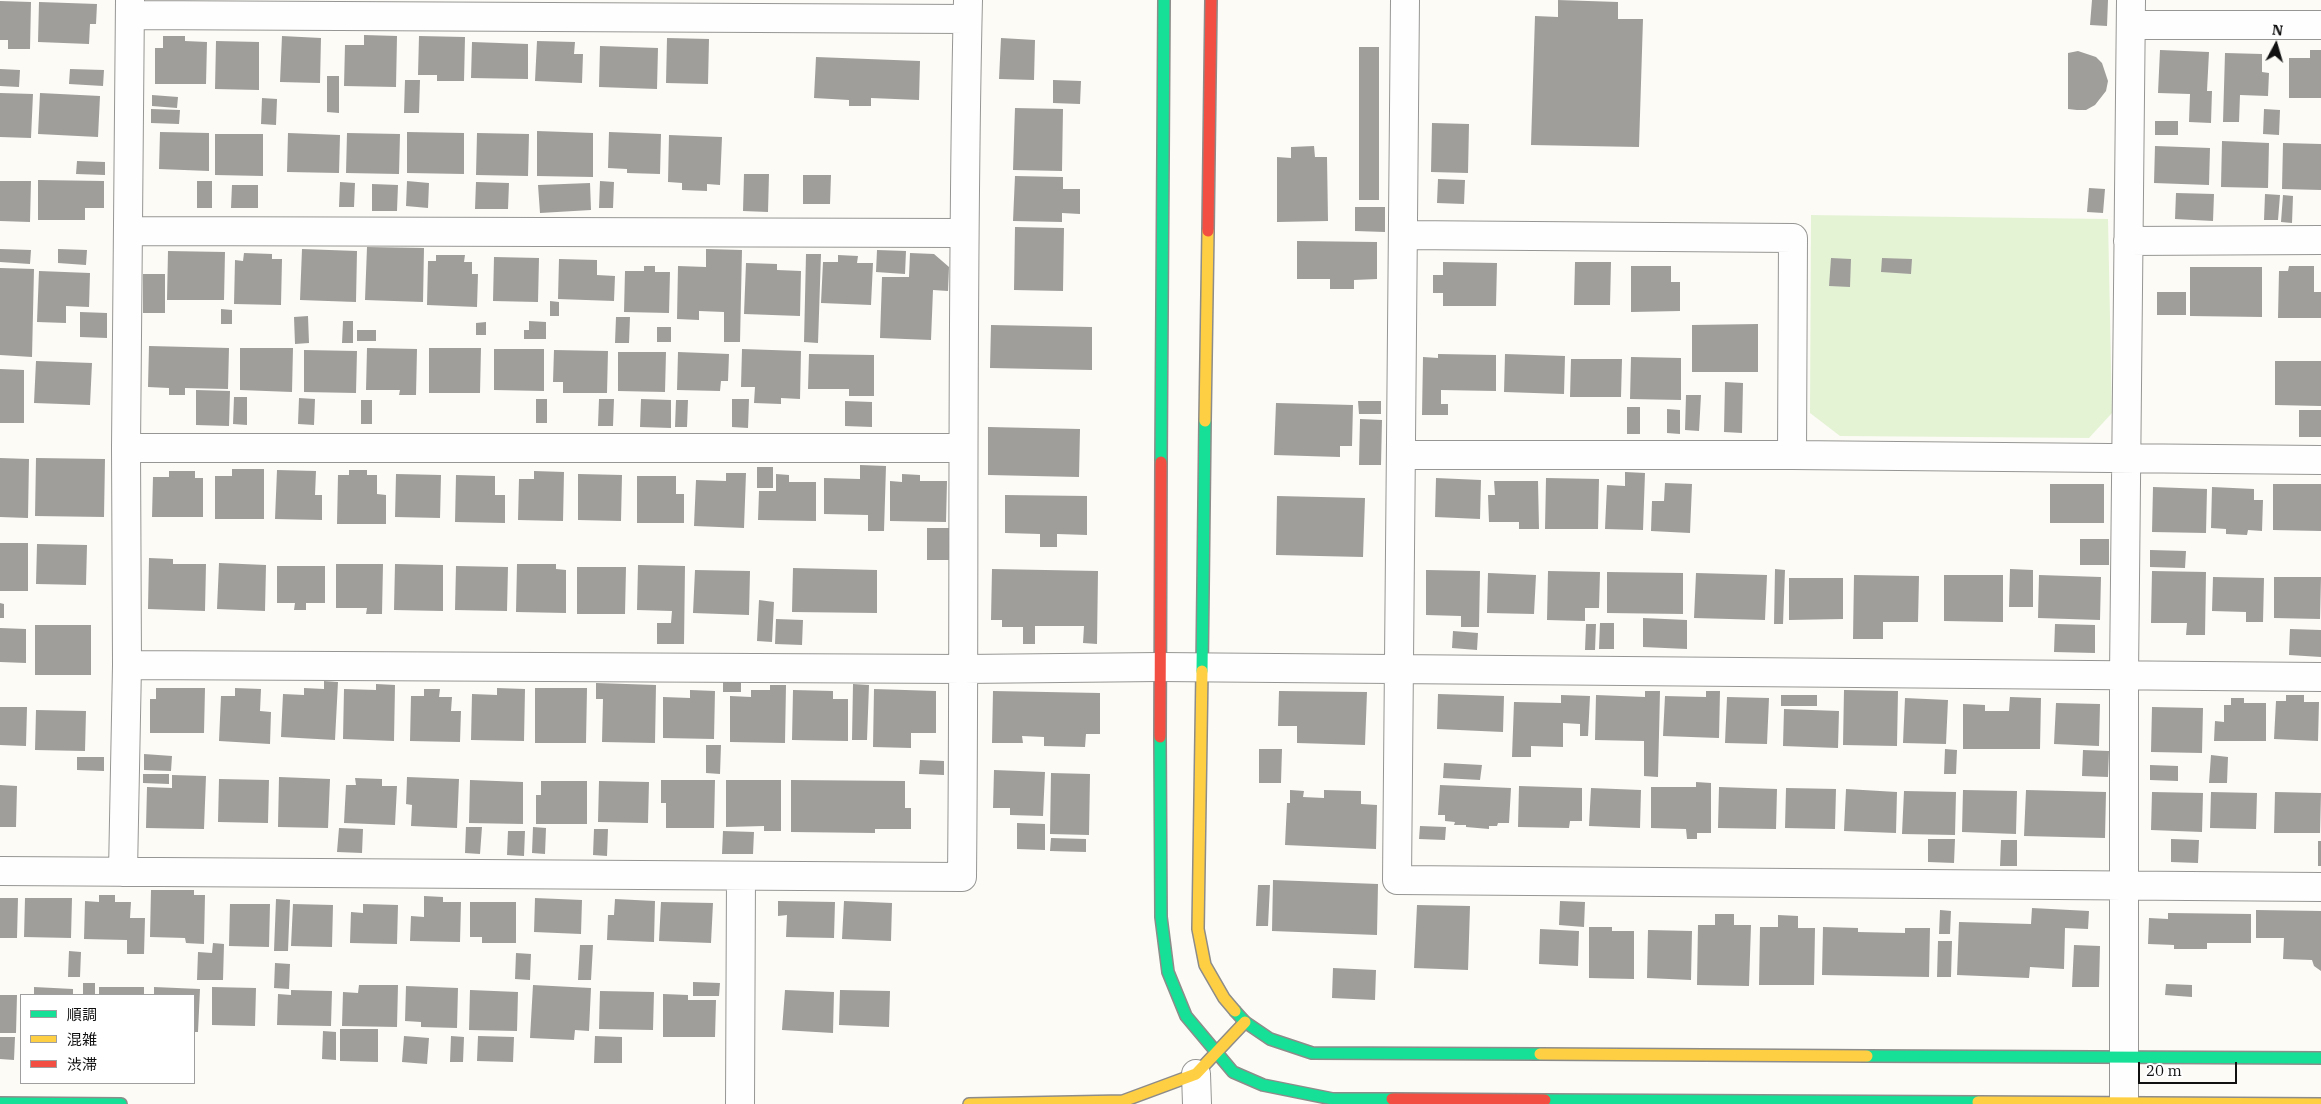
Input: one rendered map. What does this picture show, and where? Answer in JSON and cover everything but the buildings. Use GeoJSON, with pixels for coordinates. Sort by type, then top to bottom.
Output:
{"type":"FeatureCollection","features":[{"type":"Feature","properties":{"kind":"street"},"geometry":{"type":"LineString","coordinates":[[1164,0],[1160,667],[1161,917],[1168,972],[1186,1016],[1232,1072],[1264,1085],[1333,1099],[2321,1104]]}},
{"type":"Feature","properties":{"kind":"street"},"geometry":{"type":"LineString","coordinates":[[1211,0],[1198,930],[1206,965],[1224,998],[1245,1022],[1270,1039],[1312,1054],[2321,1058]]}},
{"type":"Feature","properties":{"kind":"street"},"geometry":{"type":"LineString","coordinates":[[1405,0],[1397,880],[2321,887]]}},
{"type":"Feature","properties":{"kind":"street"},"geometry":{"type":"LineString","coordinates":[[0,871],[123,872],[741,876],[962,877],[964,669],[963,233],[968,9],[130,8],[126,448],[127,665],[123,872]]}},
{"type":"Feature","properties":{"kind":"street"},"geometry":{"type":"LineString","coordinates":[[2124,1103],[2125,459],[2131,13],[2321,26]]}},
{"type":"Feature","properties":{"kind":"street"},"geometry":{"type":"LineString","coordinates":[[128,231],[963,233]]}},
{"type":"Feature","properties":{"kind":"street"},"geometry":{"type":"LineString","coordinates":[[1403,235],[1793,238],[1792,455]]}},
{"type":"Feature","properties":{"kind":"street"},"geometry":{"type":"LineString","coordinates":[[2128,241],[2321,240]]}},
{"type":"Feature","properties":{"kind":"street"},"geometry":{"type":"LineString","coordinates":[[126,448],[963,448]]}},
{"type":"Feature","properties":{"kind":"street"},"geometry":{"type":"LineString","coordinates":[[1402,455],[1792,455],[2321,460]]}},
{"type":"Feature","properties":{"kind":"street"},"geometry":{"type":"LineString","coordinates":[[127,665],[964,669],[1160,667],[2321,677]]}},
{"type":"Feature","properties":{"kind":"street"},"geometry":{"type":"LineString","coordinates":[[740,1104],[741,876]]}},
{"type":"Feature","properties":{"kind":"street"},"geometry":{"type":"LineString","coordinates":[[968,1104],[1123,1101],[1196,1074],[1245,1022]]}},
{"type":"Feature","properties":{"kind":"street"},"geometry":{"type":"LineString","coordinates":[[1196,1074],[1197,1104]]}},
{"type":"Feature","properties":{"kind":"street"},"geometry":{"type":"LineString","coordinates":[[0,1103],[121,1104]]}},
{"type":"Feature","properties":{"kind":"green space"},"geometry":{"type":"Polygon","coordinates":[[[1811,215],[2108,219],[2112,413],[2089,438],[1840,436],[1810,413],[1811,215]]]}},
{"type":"Feature","properties":{"kind":"traffic: fast"},"geometry":{"type":"LineString","coordinates":[[1161,462],[1164,0]]}},
{"type":"Feature","properties":{"kind":"traffic: fast"},"geometry":{"type":"LineString","coordinates":[[1202,671],[1205,421]]}},
{"type":"Feature","properties":{"kind":"traffic: fast"},"geometry":{"type":"LineString","coordinates":[[1160,737],[1161,917],[1168,972],[1186,1016],[1233,1072],[1263,1085],[1333,1099],[1392,1099]]}},
{"type":"Feature","properties":{"kind":"traffic: fast"},"geometry":{"type":"LineString","coordinates":[[1235,1011],[1245,1022],[1270,1039],[1312,1053],[1540,1054]]}},
{"type":"Feature","properties":{"kind":"traffic: fast"},"geometry":{"type":"LineString","coordinates":[[1867,1056],[2321,1058]]}},
{"type":"Feature","properties":{"kind":"traffic: fast"},"geometry":{"type":"LineString","coordinates":[[1545,1100],[1978,1102]]}},
{"type":"Feature","properties":{"kind":"traffic: fast"},"geometry":{"type":"LineString","coordinates":[[0,1103],[121,1104]]}},
{"type":"Feature","properties":{"kind":"traffic: slow"},"geometry":{"type":"LineString","coordinates":[[1205,421],[1208,231]]}},
{"type":"Feature","properties":{"kind":"traffic: slow"},"geometry":{"type":"LineString","coordinates":[[1202,671],[1198,929],[1205,965],[1224,998],[1235,1011]]}},
{"type":"Feature","properties":{"kind":"traffic: slow"},"geometry":{"type":"LineString","coordinates":[[969,1104],[1123,1101],[1196,1074],[1245,1022]]}},
{"type":"Feature","properties":{"kind":"traffic: slow"},"geometry":{"type":"LineString","coordinates":[[1540,1054],[1867,1056]]}},
{"type":"Feature","properties":{"kind":"traffic: slow"},"geometry":{"type":"LineString","coordinates":[[1978,1102],[2321,1104]]}},
{"type":"Feature","properties":{"kind":"traffic: jam"},"geometry":{"type":"LineString","coordinates":[[1208,231],[1211,0]]}},
{"type":"Feature","properties":{"kind":"traffic: jam"},"geometry":{"type":"LineString","coordinates":[[1160,737],[1161,462]]}},
{"type":"Feature","properties":{"kind":"traffic: jam"},"geometry":{"type":"LineString","coordinates":[[1392,1099],[1545,1100]]}}]}
